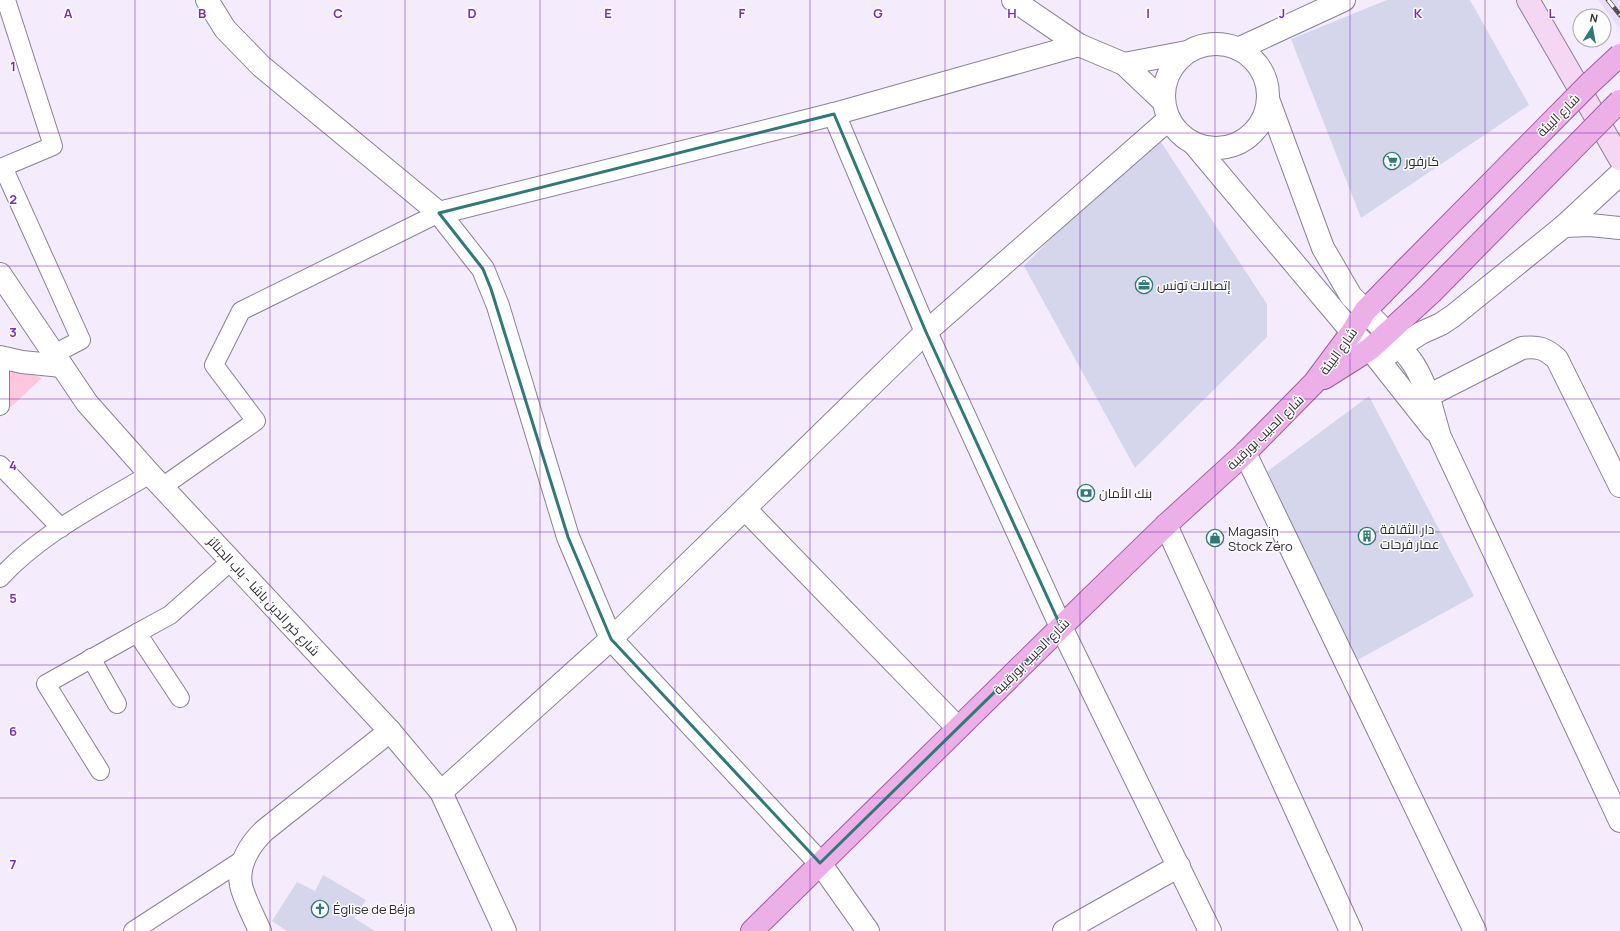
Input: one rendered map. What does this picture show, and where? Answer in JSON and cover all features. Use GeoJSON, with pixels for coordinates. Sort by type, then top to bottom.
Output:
{"type":"FeatureCollection","features":[{"type":"Feature","properties":{"kind":"main road"},"geometry":{"type":"LineString","coordinates":[[1528,0],[1620,159]]}},
{"type":"Feature","properties":{"kind":"main road","name":"شارع البيئة"},"geometry":{"type":"LineString","coordinates":[[1314,383],[1352,332],[1365,311],[1590,83],[1620,55]]}},
{"type":"Feature","properties":{"kind":"main road","name":"شارع البيئة"},"geometry":{"type":"LineString","coordinates":[[1314,383],[1375,354],[1393,340],[1431,292],[1620,100]]}},
{"type":"Feature","properties":{"kind":"main road","name":"شارع الحبيب بورقيبة"},"geometry":{"type":"LineString","coordinates":[[752,931],[1060,627],[1166,525],[1244,453],[1314,383]]}},
{"type":"Feature","properties":{"kind":"street"},"geometry":{"type":"LineString","coordinates":[[0,406],[0,357],[22,362],[58,360],[81,340],[2,164],[53,146],[6,0]]}},
{"type":"Feature","properties":{"kind":"street"},"geometry":{"type":"LineString","coordinates":[[207,0],[225,29],[261,66],[439,213],[483,269],[491,289],[568,537],[611,639],[820,863],[868,931]]}},
{"type":"Feature","properties":{"kind":"street"},"geometry":{"type":"LineString","coordinates":[[1013,0],[1078,45],[1124,64],[1166,110],[1179,133],[1194,144],[1352,332],[1375,354],[1440,437]]}},
{"type":"Feature","properties":{"kind":"street"},"geometry":{"type":"LineString","coordinates":[[1238,48],[1344,0]]}},
{"type":"Feature","properties":{"kind":"street"},"geometry":{"type":"LineString","coordinates":[[1124,64],[1187,52],[1212,44],[1238,48],[1255,61],[1265,78],[1268,99],[1323,248],[1351,296],[1410,360],[1428,396],[1440,437],[1620,821]]}},
{"type":"Feature","properties":{"kind":"street"},"geometry":{"type":"LineString","coordinates":[[0,578],[13,563],[61,528],[156,480],[256,421],[214,365],[241,312],[439,213],[834,114],[1078,45]]}},
{"type":"Feature","properties":{"kind":"street"},"geometry":{"type":"LineString","coordinates":[[1166,110],[1164,87],[1168,73],[1176,62],[1187,52]]}},
{"type":"Feature","properties":{"kind":"street"},"geometry":{"type":"LineString","coordinates":[[1194,144],[1214,149],[1234,146],[1251,135],[1263,119],[1268,99]]}},
{"type":"Feature","properties":{"kind":"street"},"geometry":{"type":"LineString","coordinates":[[442,792],[611,639],[926,332],[1166,110]]}},
{"type":"Feature","properties":{"kind":"street"},"geometry":{"type":"LineString","coordinates":[[834,114],[926,332],[1060,627],[1210,931]]}},
{"type":"Feature","properties":{"kind":"street"},"geometry":{"type":"LineString","coordinates":[[1393,340],[1428,330],[1453,316],[1564,226],[1620,174]]}},
{"type":"Feature","properties":{"kind":"street"},"geometry":{"type":"LineString","coordinates":[[1564,226],[1590,225],[1620,228]]}},
{"type":"Feature","properties":{"kind":"street","name":"شارع خير الدين باشا - باب الجنائز"},"geometry":{"type":"LineString","coordinates":[[0,274],[87,403],[156,480],[390,731],[442,792],[505,931]]}},
{"type":"Feature","properties":{"kind":"street"},"geometry":{"type":"LineString","coordinates":[[1428,396],[1522,348],[1531,347],[1547,350],[1557,359],[1620,486]]}},
{"type":"Feature","properties":{"kind":"street"},"geometry":{"type":"LineString","coordinates":[[1244,453],[1475,931]]}},
{"type":"Feature","properties":{"kind":"street"},"geometry":{"type":"LineString","coordinates":[[0,465],[61,528]]}},
{"type":"Feature","properties":{"kind":"street"},"geometry":{"type":"LineString","coordinates":[[745,509],[958,728]]}},
{"type":"Feature","properties":{"kind":"street"},"geometry":{"type":"LineString","coordinates":[[1166,525],[1351,931]]}},
{"type":"Feature","properties":{"kind":"street"},"geometry":{"type":"LineString","coordinates":[[100,771],[46,684],[170,614],[231,561]]}},
{"type":"Feature","properties":{"kind":"street"},"geometry":{"type":"LineString","coordinates":[[138,633],[180,698]]}},
{"type":"Feature","properties":{"kind":"street"},"geometry":{"type":"LineString","coordinates":[[91,658],[117,704]]}},
{"type":"Feature","properties":{"kind":"street"},"geometry":{"type":"LineString","coordinates":[[260,931],[242,886],[241,875],[244,859],[256,838],[390,731]]}},
{"type":"Feature","properties":{"kind":"street"},"geometry":{"type":"LineString","coordinates":[[133,931],[244,859]]}},
{"type":"Feature","properties":{"kind":"street"},"geometry":{"type":"LineString","coordinates":[[1064,931],[1179,866]]}},
{"type":"Feature","properties":{"kind":"highlighted area"},"geometry":{"type":"Polygon","coordinates":[[[834,114],[926,332],[1061,627],[820,863],[611,639],[568,537],[491,289],[483,269],[439,213],[834,114]]]}},
{"type":"Feature","properties":{"kind":"shaded area"},"geometry":{"type":"Polygon","coordinates":[[[1598,0],[1620,0],[1620,29],[1612,18],[1612,8],[1604,8],[1598,0]]]}},
{"type":"Feature","properties":{"kind":"shaded area"},"geometry":{"type":"Polygon","coordinates":[[[8,365],[42,378],[0,417],[0,367],[8,365]]]}},
{"type":"Feature","properties":{"kind":"building","name":"كارفور"},"geometry":{"type":"Polygon","coordinates":[[[1387,0],[1470,0],[1529,105],[1361,218],[1291,39],[1387,0]]]}},
{"type":"Feature","properties":{"kind":"building","name":"إتصالات تونس"},"geometry":{"type":"Polygon","coordinates":[[[1155,133],[1267,304],[1267,337],[1135,468],[1024,266],[1155,133]]]}},
{"type":"Feature","properties":{"kind":"building","name":"دار الثقافة عمار فرحات"},"geometry":{"type":"Polygon","coordinates":[[[1369,396],[1474,596],[1354,662],[1260,477],[1369,396]]]}},
{"type":"Feature","properties":{"kind":"building","name":"Église de Béja"},"geometry":{"type":"Polygon","coordinates":[[[323,875],[366,900],[354,918],[375,931],[287,931],[272,921],[297,882],[315,891],[323,875]]]}},
{"type":"Feature","properties":{"kind":"railway"},"geometry":{"type":"LineString","coordinates":[[1608,0],[1620,15]]}},
{"type":"Feature","properties":{"kind":"place","name":"كارفور"},"geometry":{"type":"Point","coordinates":[1392,161]}},
{"type":"Feature","properties":{"kind":"place","name":"إتصالات تونس"},"geometry":{"type":"Point","coordinates":[1144,285]}},
{"type":"Feature","properties":{"kind":"place","name":"بنك الأمان"},"geometry":{"type":"Point","coordinates":[1086,493]}},
{"type":"Feature","properties":{"kind":"place","name":"دار الثقافة عمار فرحات"},"geometry":{"type":"Point","coordinates":[1367,536]}},
{"type":"Feature","properties":{"kind":"place","name":"Magasin Stock Zéro"},"geometry":{"type":"Point","coordinates":[1215,538]}},
{"type":"Feature","properties":{"kind":"place","name":"Église de Béja"},"geometry":{"type":"Point","coordinates":[320,909]}}]}
